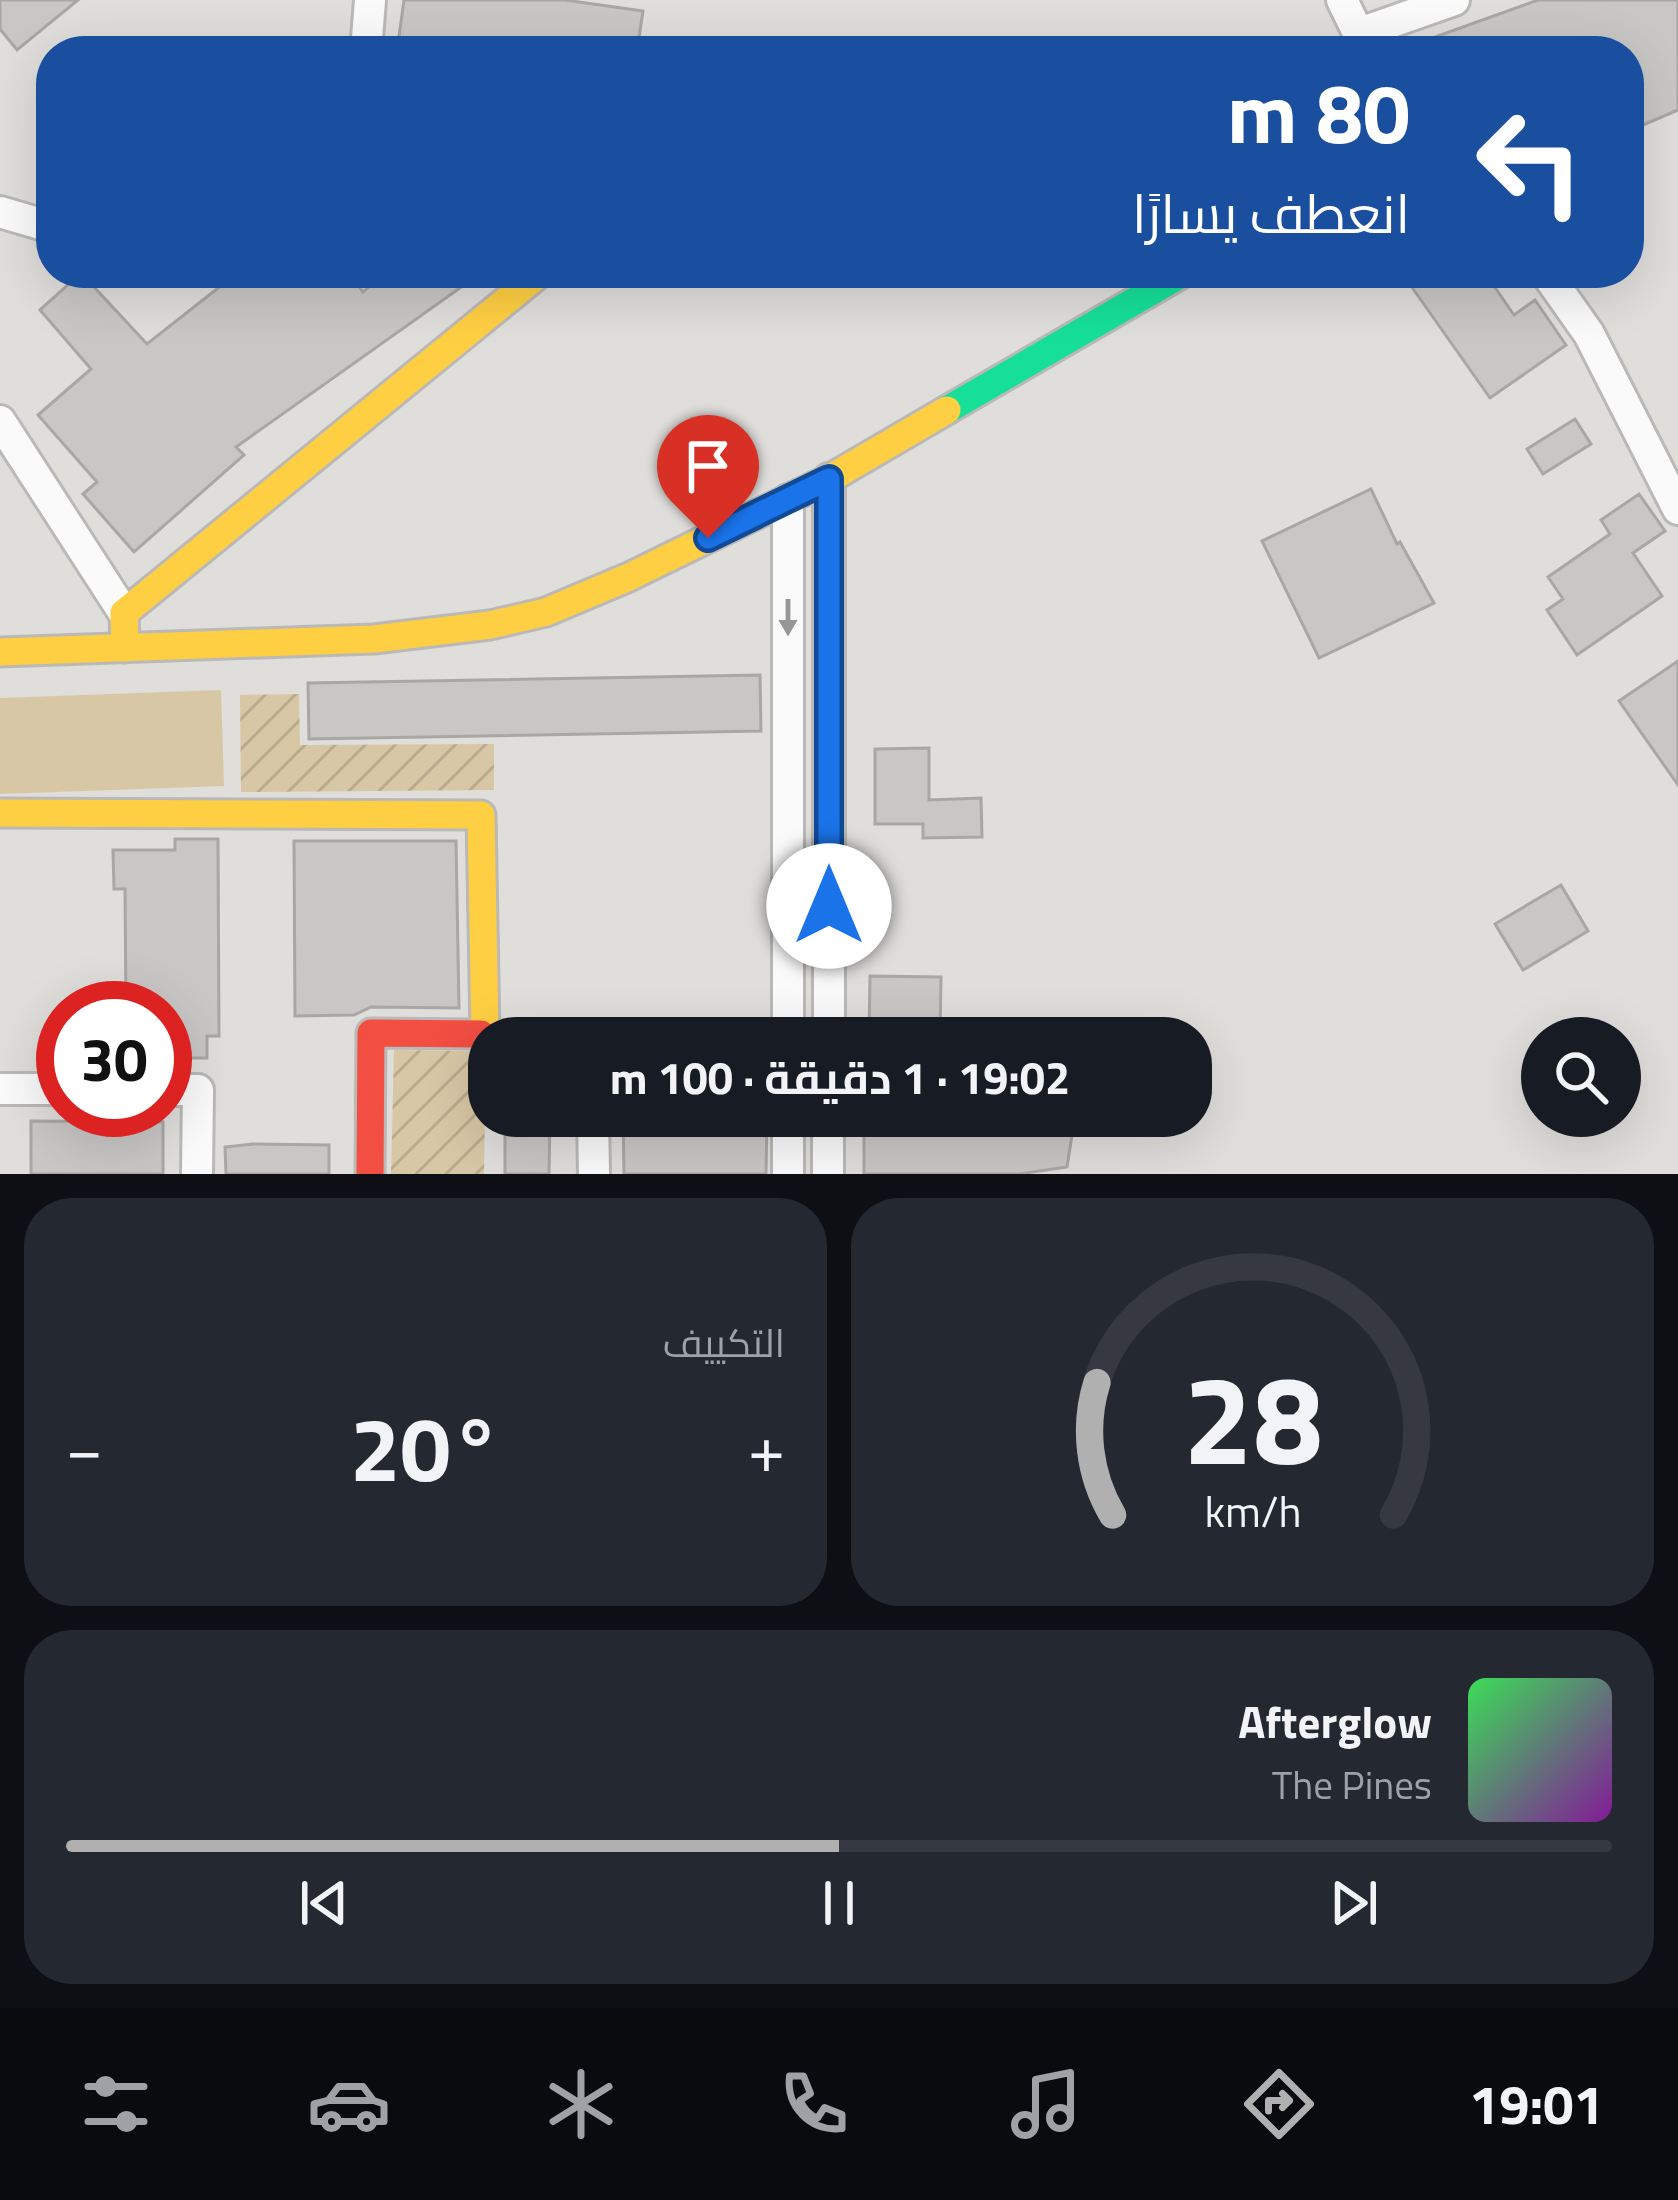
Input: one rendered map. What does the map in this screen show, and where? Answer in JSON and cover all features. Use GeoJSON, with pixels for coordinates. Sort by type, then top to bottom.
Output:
{"type":"FeatureCollection","features":[{"type":"Feature","properties":{"kind":"street"},"geometry":{"type":"LineString","coordinates":[[367,36],[370,0]]}},
{"type":"Feature","properties":{"kind":"street"},"geometry":{"type":"LineString","coordinates":[[1342,0],[1360,36]]}},
{"type":"Feature","properties":{"kind":"street"},"geometry":{"type":"LineString","coordinates":[[1376,36],[1454,0]]}},
{"type":"Feature","properties":{"kind":"street"},"geometry":{"type":"LineString","coordinates":[[0,212],[36,223]]}},
{"type":"Feature","properties":{"kind":"street"},"geometry":{"type":"LineString","coordinates":[[124,613],[522,288]]}},
{"type":"Feature","properties":{"kind":"street"},"geometry":{"type":"LineString","coordinates":[[0,652],[351,640],[490,625],[546,612],[829,479],[1157,288]]}},
{"type":"Feature","properties":{"kind":"street"},"geometry":{"type":"LineString","coordinates":[[1557,288],[1589,334],[1678,509]]}},
{"type":"Feature","properties":{"kind":"street"},"geometry":{"type":"LineString","coordinates":[[0,421],[124,613],[125,648]]}},
{"type":"Feature","properties":{"kind":"street"},"geometry":{"type":"LineString","coordinates":[[829,479],[829,1017]]}},
{"type":"Feature","properties":{"kind":"street"},"geometry":{"type":"LineString","coordinates":[[788,500],[788,1017]]}},
{"type":"Feature","properties":{"kind":"street"},"geometry":{"type":"LineString","coordinates":[[0,813],[481,815],[484,1034],[371,1033],[370,1174]]}},
{"type":"Feature","properties":{"kind":"street"},"geometry":{"type":"LineString","coordinates":[[0,1089],[36,1090]]}},
{"type":"Feature","properties":{"kind":"street"},"geometry":{"type":"LineString","coordinates":[[192,1090],[198,1090],[196,1174]]}},
{"type":"Feature","properties":{"kind":"street"},"geometry":{"type":"LineString","coordinates":[[593,1137],[594,1174]]}},
{"type":"Feature","properties":{"kind":"street"},"geometry":{"type":"LineString","coordinates":[[788,1137],[788,1174]]}},
{"type":"Feature","properties":{"kind":"street"},"geometry":{"type":"LineString","coordinates":[[828,1174],[829,1137]]}},
{"type":"Feature","properties":{"kind":"shaded area"},"geometry":{"type":"Polygon","coordinates":[[[221,690],[224,786],[0,794],[0,698],[221,690]]]}},
{"type":"Feature","properties":{"kind":"shaded area"},"geometry":{"type":"Polygon","coordinates":[[[299,694],[300,745],[494,744],[494,790],[241,792],[240,695],[299,694]]]}},
{"type":"Feature","properties":{"kind":"shaded area"},"geometry":{"type":"Polygon","coordinates":[[[394,1050],[468,1051],[468,1137],[485,1137],[484,1174],[391,1174],[394,1050]]]}},
{"type":"Feature","properties":{"kind":"building"},"geometry":{"type":"Polygon","coordinates":[[[0,0],[78,0],[17,50],[0,29],[0,0]]]}},
{"type":"Feature","properties":{"kind":"building"},"geometry":{"type":"Polygon","coordinates":[[[404,0],[565,0],[643,11],[639,36],[399,36],[404,0]]]}},
{"type":"Feature","properties":{"kind":"building"},"geometry":{"type":"Polygon","coordinates":[[[1538,0],[1678,0],[1678,110],[1644,125],[1644,36],[1438,36],[1538,0]]]}},
{"type":"Feature","properties":{"kind":"building"},"geometry":{"type":"Polygon","coordinates":[[[64,288],[95,288],[147,344],[218,288],[360,288],[363,292],[367,288],[460,288],[236,447],[244,455],[134,552],[83,494],[97,482],[38,415],[91,369],[40,310],[64,288]]]}},
{"type":"Feature","properties":{"kind":"building"},"geometry":{"type":"Polygon","coordinates":[[[1412,288],[1495,288],[1514,315],[1535,300],[1566,345],[1490,398],[1412,288]]]}},
{"type":"Feature","properties":{"kind":"building"},"geometry":{"type":"Polygon","coordinates":[[[1575,419],[1591,444],[1543,474],[1527,449],[1575,419]]]}},
{"type":"Feature","properties":{"kind":"building"},"geometry":{"type":"Polygon","coordinates":[[[1371,489],[1397,544],[1400,542],[1434,603],[1319,658],[1262,541],[1371,489]]]}},
{"type":"Feature","properties":{"kind":"building"},"geometry":{"type":"Polygon","coordinates":[[[1639,494],[1665,531],[1633,553],[1662,596],[1577,655],[1547,610],[1563,599],[1548,577],[1610,534],[1601,520],[1639,494]]]}},
{"type":"Feature","properties":{"kind":"building"},"geometry":{"type":"Polygon","coordinates":[[[1678,661],[1678,785],[1619,701],[1678,661]]]}},
{"type":"Feature","properties":{"kind":"building"},"geometry":{"type":"Polygon","coordinates":[[[760,675],[761,731],[309,739],[308,683],[760,675]]]}},
{"type":"Feature","properties":{"kind":"building"},"geometry":{"type":"Polygon","coordinates":[[[929,748],[929,800],[981,798],[982,837],[923,838],[923,824],[875,824],[875,749],[929,748]]]}},
{"type":"Feature","properties":{"kind":"building"},"geometry":{"type":"Polygon","coordinates":[[[175,839],[218,839],[219,1036],[207,1036],[207,1058],[192,1058],[192,981],[126,981],[125,889],[114,889],[113,850],[175,850],[175,839]]]}},
{"type":"Feature","properties":{"kind":"building"},"geometry":{"type":"Polygon","coordinates":[[[294,841],[456,841],[459,1008],[371,1007],[354,1015],[295,1016],[294,841]]]}},
{"type":"Feature","properties":{"kind":"building"},"geometry":{"type":"Polygon","coordinates":[[[1561,885],[1588,931],[1523,970],[1495,924],[1561,885]]]}},
{"type":"Feature","properties":{"kind":"building"},"geometry":{"type":"Polygon","coordinates":[[[870,976],[941,977],[940,1017],[869,1017],[870,976]]]}},
{"type":"Feature","properties":{"kind":"building"},"geometry":{"type":"Polygon","coordinates":[[[31,1121],[36,1121],[36,1137],[163,1137],[163,1174],[31,1174],[31,1121]]]}},
{"type":"Feature","properties":{"kind":"building"},"geometry":{"type":"Polygon","coordinates":[[[505,1137],[550,1137],[549,1174],[505,1174],[505,1137]]]}},
{"type":"Feature","properties":{"kind":"building"},"geometry":{"type":"Polygon","coordinates":[[[623,1137],[767,1137],[766,1174],[624,1174],[623,1137]]]}},
{"type":"Feature","properties":{"kind":"building"},"geometry":{"type":"Polygon","coordinates":[[[864,1137],[1072,1137],[1067,1167],[1019,1174],[864,1174],[864,1137]]]}},
{"type":"Feature","properties":{"kind":"building"},"geometry":{"type":"Polygon","coordinates":[[[329,1145],[329,1174],[226,1174],[225,1147],[329,1145]]]}},
{"type":"Feature","properties":{"kind":"traffic: fast"},"geometry":{"type":"LineString","coordinates":[[947,410],[1157,288]]}},
{"type":"Feature","properties":{"kind":"traffic: slow"},"geometry":{"type":"LineString","coordinates":[[125,648],[124,613],[522,288]]}},
{"type":"Feature","properties":{"kind":"traffic: slow"},"geometry":{"type":"LineString","coordinates":[[0,652],[374,639],[490,625],[546,612],[629,577],[829,479],[947,410]]}},
{"type":"Feature","properties":{"kind":"traffic: slow"},"geometry":{"type":"LineString","coordinates":[[0,813],[481,815],[485,1017]]}},
{"type":"Feature","properties":{"kind":"traffic: jam"},"geometry":{"type":"LineString","coordinates":[[370,1174],[371,1033],[468,1034]]}},
{"type":"Feature","properties":{"kind":"route"},"geometry":{"type":"LineString","coordinates":[[708,538],[829,479],[829,906]]}}]}
